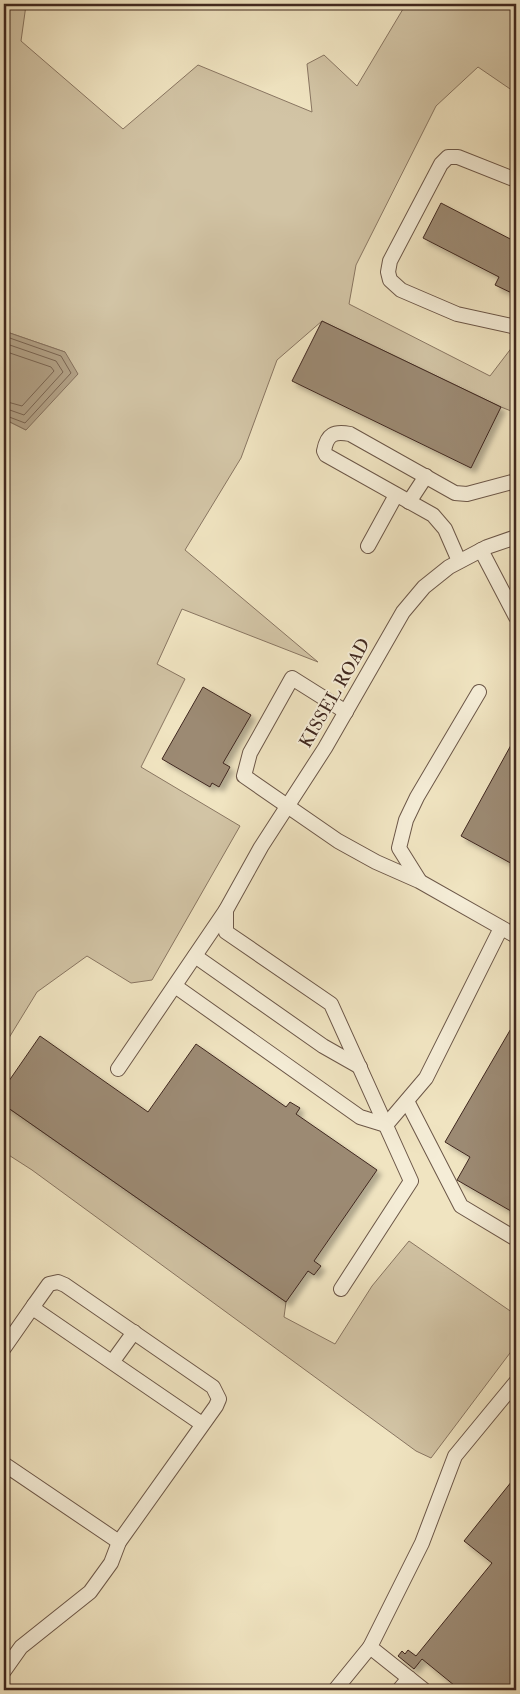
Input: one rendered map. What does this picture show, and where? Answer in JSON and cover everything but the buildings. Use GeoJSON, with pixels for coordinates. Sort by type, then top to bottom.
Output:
{"type":"FeatureCollection","features":[{"type":"Feature","properties":{"kind":"street"},"geometry":{"type":"LineString","coordinates":[[516,180],[458,156],[448,157],[441,164],[390,261],[388,272],[394,286],[417,297],[457,314],[516,327]]}},
{"type":"Feature","properties":{"kind":"street"},"geometry":{"type":"LineString","coordinates":[[459,561],[445,529],[433,515],[330,459],[324,451],[332,434],[338,432],[350,434],[455,493],[467,494],[516,481]]}},
{"type":"Feature","properties":{"kind":"street"},"geometry":{"type":"LineString","coordinates":[[409,502],[426,476]]}},
{"type":"Feature","properties":{"kind":"street"},"geometry":{"type":"LineString","coordinates":[[368,546],[396,495]]}},
{"type":"Feature","properties":{"kind":"street","name":"KISSEL ROAD"},"geometry":{"type":"LineString","coordinates":[[118,1069],[226,910],[262,847],[346,712],[403,612],[424,587],[459,561],[481,550],[516,537]]}},
{"type":"Feature","properties":{"kind":"street"},"geometry":{"type":"LineString","coordinates":[[481,550],[516,617]]}},
{"type":"Feature","properties":{"kind":"street"},"geometry":{"type":"LineString","coordinates":[[346,712],[292,678],[250,753],[244,776],[288,808],[353,849],[419,881],[516,936]]}},
{"type":"Feature","properties":{"kind":"street"},"geometry":{"type":"LineString","coordinates":[[419,881],[399,848],[406,820],[479,692]]}},
{"type":"Feature","properties":{"kind":"street"},"geometry":{"type":"LineString","coordinates":[[226,910],[226,932],[331,1004],[411,1181],[341,1289]]}},
{"type":"Feature","properties":{"kind":"street"},"geometry":{"type":"LineString","coordinates":[[386,1126],[426,1078],[501,928]]}},
{"type":"Feature","properties":{"kind":"street"},"geometry":{"type":"LineString","coordinates":[[195,956],[322,1046],[360,1068]]}},
{"type":"Feature","properties":{"kind":"street"},"geometry":{"type":"LineString","coordinates":[[174,986],[360,1117],[386,1126]]}},
{"type":"Feature","properties":{"kind":"street"},"geometry":{"type":"LineString","coordinates":[[407,1101],[461,1206],[516,1239]]}},
{"type":"Feature","properties":{"kind":"street"},"geometry":{"type":"LineString","coordinates":[[4,1348],[49,1284],[58,1282],[213,1387],[219,1398],[119,1542],[111,1563],[90,1592],[21,1647],[4,1671]]}},
{"type":"Feature","properties":{"kind":"street"},"geometry":{"type":"LineString","coordinates":[[34,1306],[38,1311],[202,1424]]}},
{"type":"Feature","properties":{"kind":"street"},"geometry":{"type":"LineString","coordinates":[[113,1362],[134,1332]]}},
{"type":"Feature","properties":{"kind":"street"},"geometry":{"type":"LineString","coordinates":[[335,1690],[370,1647],[422,1543],[455,1456],[516,1382]]}},
{"type":"Feature","properties":{"kind":"street"},"geometry":{"type":"LineString","coordinates":[[4,1464],[119,1542]]}},
{"type":"Feature","properties":{"kind":"street"},"geometry":{"type":"LineString","coordinates":[[370,1647],[424,1690]]}},
{"type":"Feature","properties":{"kind":"street"},"geometry":{"type":"LineString","coordinates":[[399,1690],[409,1678]]}},
{"type":"Feature","properties":{"kind":"shaded area"},"geometry":{"type":"Polygon","coordinates":[[[4,4],[26,5],[21,41],[123,129],[198,65],[312,112],[307,64],[324,55],[357,86],[406,4],[516,4],[516,93],[478,67],[436,106],[356,265],[349,304],[490,376],[516,342],[516,413],[322,321],[277,360],[241,458],[185,550],[318,662],[182,609],[157,664],[185,679],[141,767],[240,826],[152,980],[131,983],[87,956],[37,992],[4,1046],[4,419],[26,430],[65,352],[4,331],[4,4]]]}},
{"type":"Feature","properties":{"kind":"shaded area"},"geometry":{"type":"Polygon","coordinates":[[[4,1105],[286,1302],[284,1317],[335,1344],[372,1286],[409,1241],[516,1315],[516,1345],[431,1458],[416,1451],[32,1170],[4,1152],[4,1105]]]}},
{"type":"Feature","properties":{"kind":"water"},"geometry":{"type":"Polygon","coordinates":[[[4,331],[65,352],[78,374],[26,430],[4,419],[4,331]]]}}]}
